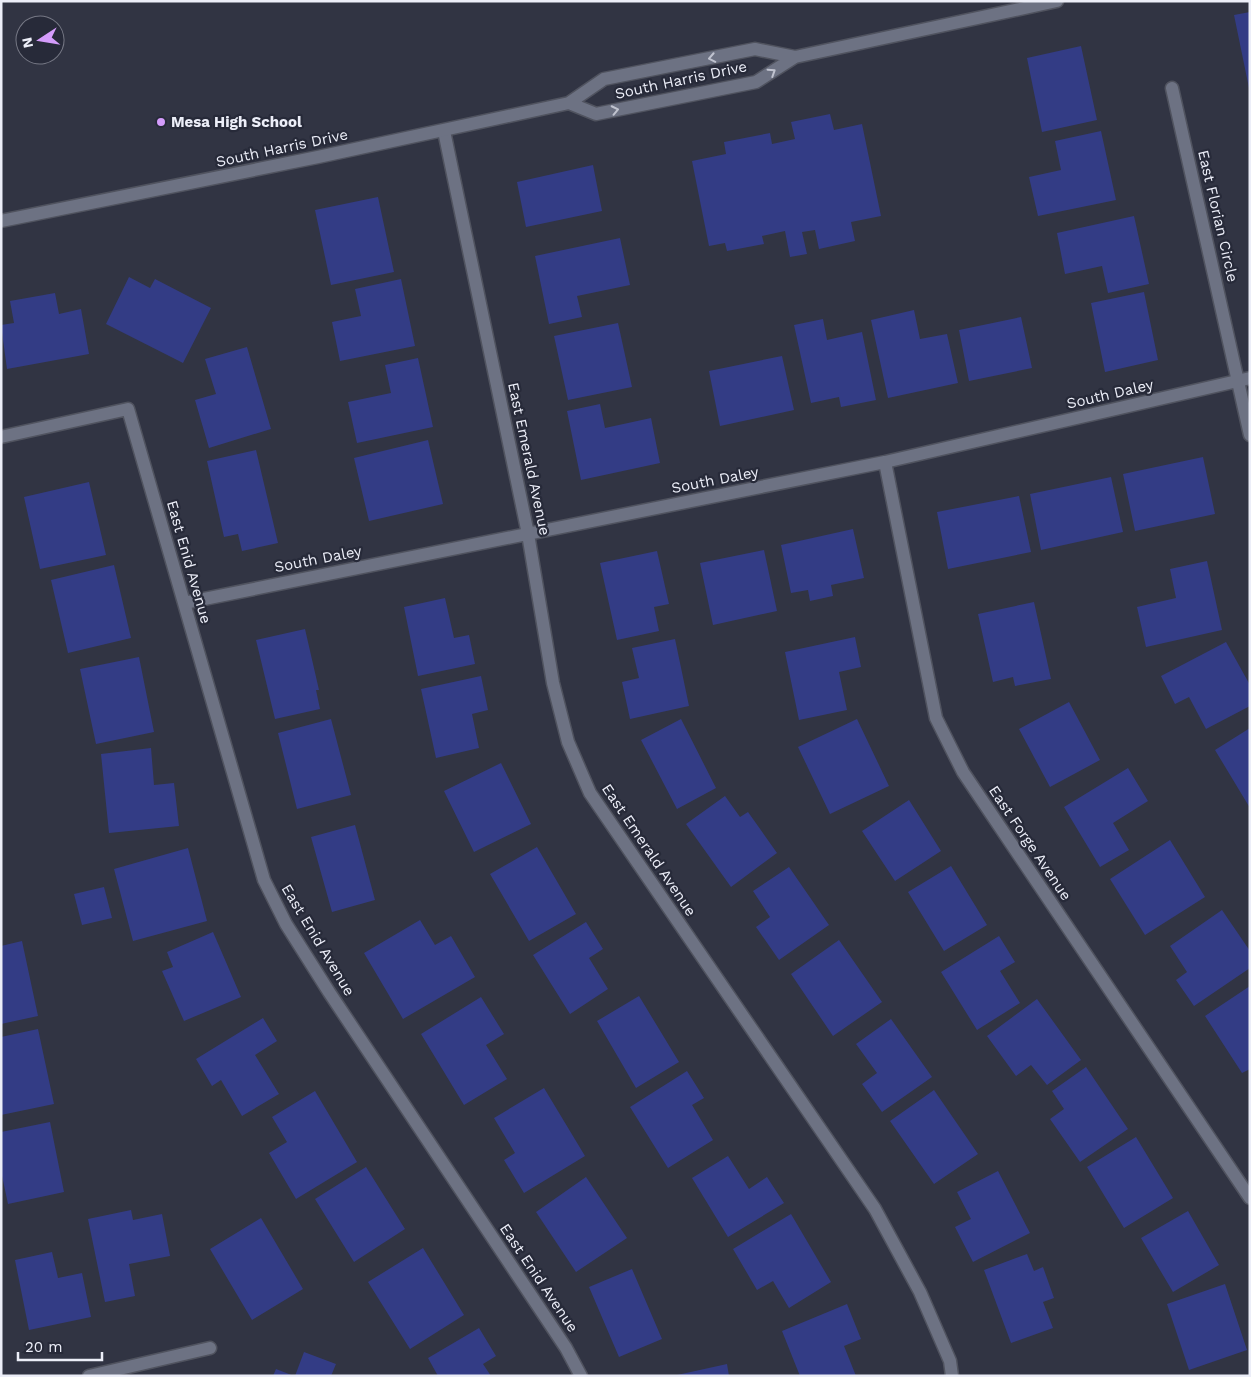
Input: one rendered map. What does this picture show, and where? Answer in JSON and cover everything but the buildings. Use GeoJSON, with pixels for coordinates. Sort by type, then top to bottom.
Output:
{"type":"FeatureCollection","features":[{"type":"Feature","properties":{"kind":"street","name":"South Harris Drive"},"geometry":{"type":"LineString","coordinates":[[569,103],[596,114],[756,82],[795,57],[1056,1]]}},
{"type":"Feature","properties":{"kind":"street","name":"South Harris Drive"},"geometry":{"type":"LineString","coordinates":[[1,221],[569,103],[604,80],[755,49],[795,57]]}},
{"type":"Feature","properties":{"kind":"street","name":"East Florian Circle"},"geometry":{"type":"LineString","coordinates":[[1172,88],[1244,379],[1250,435]]}},
{"type":"Feature","properties":{"kind":"street","name":"East Emerald Avenue"},"geometry":{"type":"LineString","coordinates":[[444,130],[528,534],[553,683],[568,742],[590,793],[874,1209],[920,1292],[950,1360],[952,1376]]}},
{"type":"Feature","properties":{"kind":"street","name":"South Daley"},"geometry":{"type":"LineString","coordinates":[[184,603],[884,462],[1244,379]]}},
{"type":"Feature","properties":{"kind":"street","name":"East Enid Avenue"},"geometry":{"type":"LineString","coordinates":[[1,437],[128,409],[264,880],[286,924],[329,992],[566,1348],[581,1376]]}},
{"type":"Feature","properties":{"kind":"street","name":"East Forge Avenue"},"geometry":{"type":"LineString","coordinates":[[884,462],[936,718],[963,772],[1250,1198]]}},
{"type":"Feature","properties":{"kind":"street"},"geometry":{"type":"LineString","coordinates":[[89,1376],[210,1348]]}},
{"type":"Feature","properties":{"kind":"place","name":"Mesa High School"},"geometry":{"type":"Point","coordinates":[161,122]}}]}
